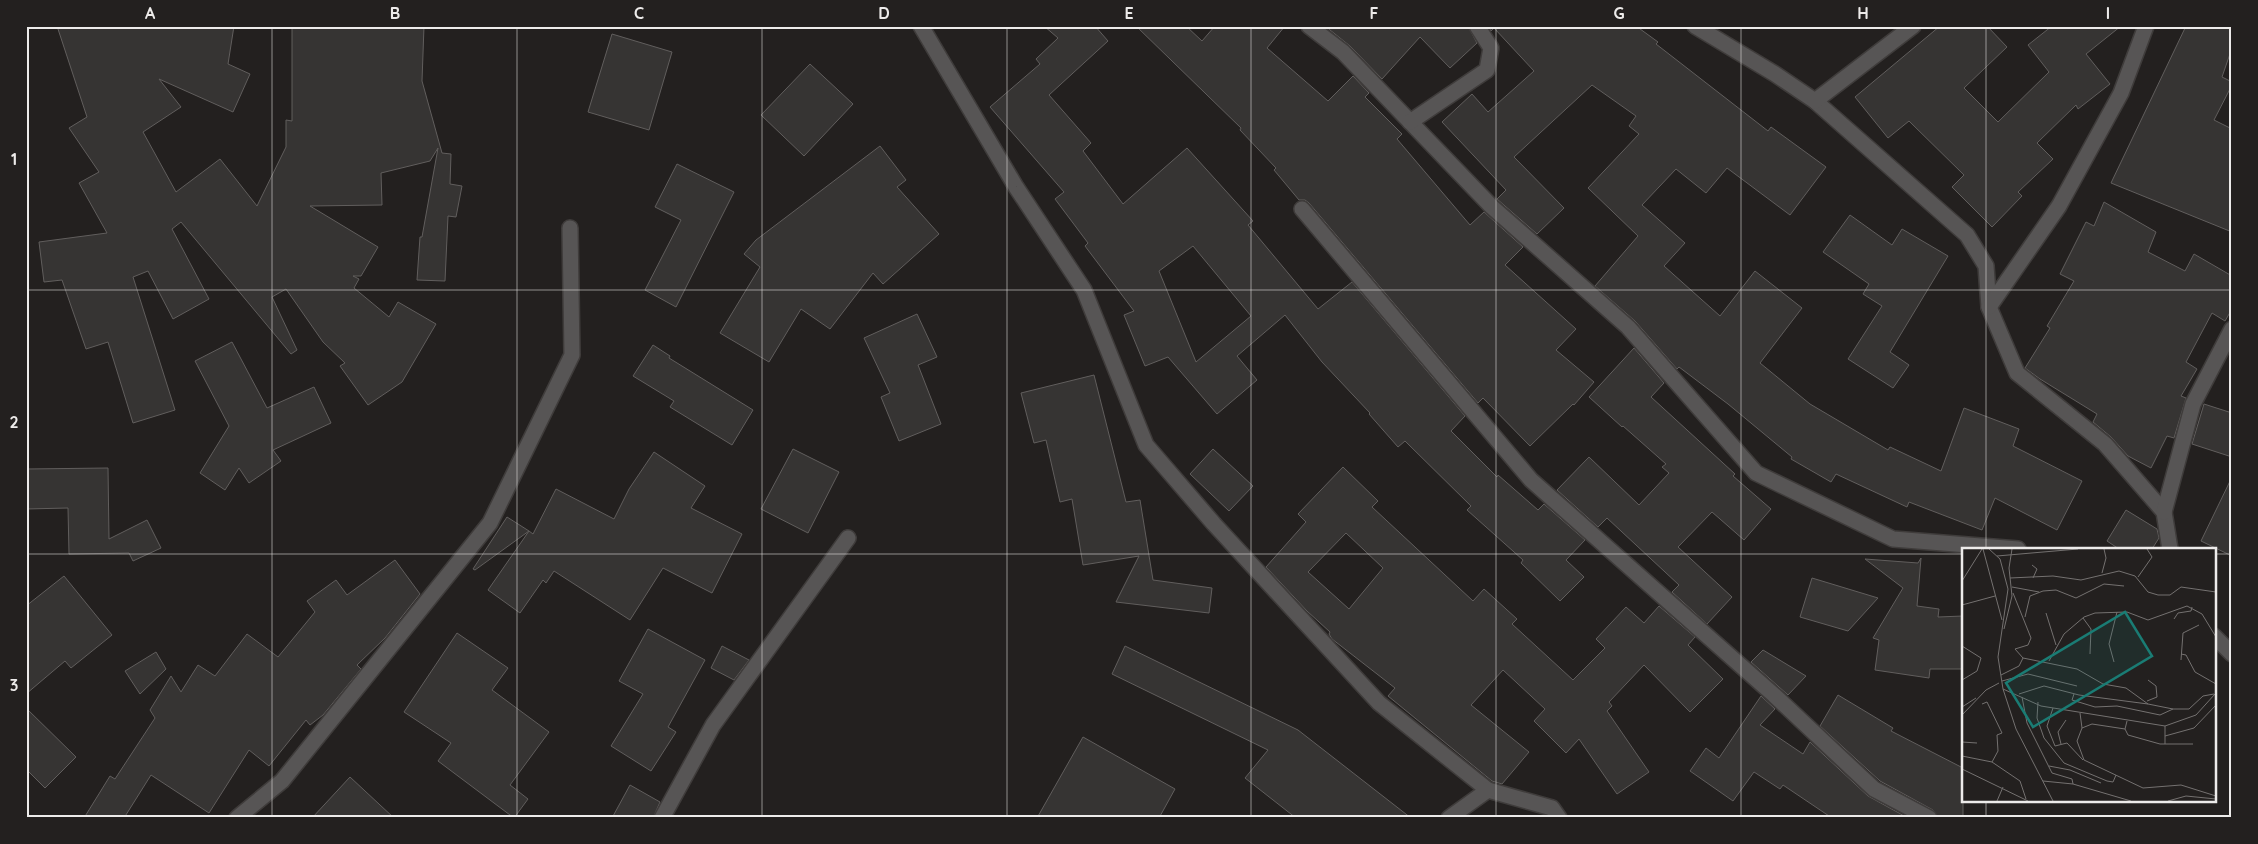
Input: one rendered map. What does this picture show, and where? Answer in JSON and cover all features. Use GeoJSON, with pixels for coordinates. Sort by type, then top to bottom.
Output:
{"type":"FeatureCollection","features":[{"type":"Feature","properties":{"kind":"street"},"geometry":{"type":"LineString","coordinates":[[920,26],[1016,187],[1084,290],[1146,445],[1214,524],[1379,703],[1488,790],[1552,808],[1559,818]]}},
{"type":"Feature","properties":{"kind":"street"},"geometry":{"type":"LineString","coordinates":[[1309,26],[1343,52],[1492,206],[1628,328],[1756,473],[1893,539],[2006,548]]}},
{"type":"Feature","properties":{"kind":"street"},"geometry":{"type":"LineString","coordinates":[[1410,122],[1486,70],[1491,48],[1477,26]]}},
{"type":"Feature","properties":{"kind":"street"},"geometry":{"type":"LineString","coordinates":[[1695,26],[1775,74],[1815,101],[1967,235],[1986,266],[1988,307],[2017,373],[2105,444],[2164,512]]}},
{"type":"Feature","properties":{"kind":"street"},"geometry":{"type":"LineString","coordinates":[[1815,101],[1913,26]]}},
{"type":"Feature","properties":{"kind":"street"},"geometry":{"type":"LineString","coordinates":[[1988,307],[2059,206],[2121,93],[2146,26]]}},
{"type":"Feature","properties":{"kind":"street"},"geometry":{"type":"LineString","coordinates":[[1302,209],[1531,480],[1774,695],[1874,789],[1929,818]]}},
{"type":"Feature","properties":{"kind":"street"},"geometry":{"type":"LineString","coordinates":[[237,818],[282,781],[490,523],[572,355],[570,228]]}},
{"type":"Feature","properties":{"kind":"street"},"geometry":{"type":"LineString","coordinates":[[2170,548],[2164,512],[2193,404],[2232,329]]}},
{"type":"Feature","properties":{"kind":"street"},"geometry":{"type":"LineString","coordinates":[[662,818],[713,725],[848,538]]}},
{"type":"Feature","properties":{"kind":"street"},"geometry":{"type":"LineString","coordinates":[[2216,638],[2232,654]]}},
{"type":"Feature","properties":{"kind":"street"},"geometry":{"type":"LineString","coordinates":[[1449,818],[1488,790]]}},
{"type":"Feature","properties":{"kind":"building"},"geometry":{"type":"Polygon","coordinates":[[[57,26],[234,26],[228,64],[250,74],[233,112],[159,79],[181,107],[143,132],[176,192],[220,159],[257,206],[286,147],[286,120],[292,121],[292,26],[424,26],[422,81],[442,153],[451,154],[450,184],[462,186],[456,217],[448,216],[445,281],[417,280],[420,237],[422,237],[438,148],[430,161],[381,173],[382,205],[310,206],[378,247],[361,276],[353,276],[359,279],[354,288],[389,317],[398,302],[436,324],[402,382],[368,405],[340,366],[345,363],[323,342],[286,289],[272,297],[297,350],[291,354],[181,222],[172,229],[209,299],[173,319],[148,271],[133,277],[175,410],[133,423],[108,342],[86,349],[62,280],[44,282],[39,242],[107,233],[79,183],[99,172],[69,128],[87,117],[57,26]]]}},
{"type":"Feature","properties":{"kind":"building"},"geometry":{"type":"Polygon","coordinates":[[[1044,26],[1095,26],[1108,41],[1049,95],[1091,143],[1083,151],[1123,204],[1187,148],[1253,221],[1248,225],[1318,309],[1352,282],[1465,416],[1451,431],[1497,477],[1498,475],[1538,510],[1544,504],[1585,540],[1566,560],[1584,577],[1560,601],[1521,563],[1523,560],[1467,510],[1471,506],[1405,441],[1398,447],[1370,413],[1322,362],[1285,315],[1237,356],[1257,380],[1217,414],[1168,357],[1145,366],[1124,315],[1134,311],[1085,246],[1088,243],[1055,199],[1064,192],[990,107],[1040,64],[1036,59],[1058,38],[1044,26]],[[1193,246],[1159,271],[1196,362],[1251,316],[1193,246]]]}},
{"type":"Feature","properties":{"kind":"building"},"geometry":{"type":"Polygon","coordinates":[[[1136,26],[1186,26],[1202,41],[1215,26],[1285,26],[1267,48],[1328,101],[1353,76],[1369,93],[1365,97],[1402,134],[1397,139],[1470,225],[1484,212],[1523,247],[1505,265],[1576,329],[1556,350],[1594,382],[1574,405],[1530,446],[1483,398],[1478,403],[1309,203],[1305,200],[1299,200],[1274,170],[1276,168],[1240,130],[1241,128],[1136,26]]]}},
{"type":"Feature","properties":{"kind":"building"},"geometry":{"type":"Polygon","coordinates":[[[1325,26],[1468,26],[1477,43],[1450,68],[1420,37],[1382,79],[1350,46],[1325,26]]]}},
{"type":"Feature","properties":{"kind":"building"},"geometry":{"type":"Polygon","coordinates":[[[1488,26],[1636,26],[1658,42],[1656,44],[1768,131],[1771,127],[1826,167],[1790,215],[1727,168],[1706,193],[1676,169],[1642,205],[1685,243],[1664,266],[1720,316],[1755,271],[1802,308],[1760,363],[1810,404],[1888,450],[1890,447],[1941,471],[1964,408],[2019,429],[2013,446],[2082,481],[2057,530],[1995,498],[1982,530],[1909,502],[1907,507],[1836,474],[1831,482],[1791,459],[1792,457],[1728,404],[1679,367],[1677,369],[1635,321],[1595,286],[1638,236],[1588,188],[1639,134],[1629,126],[1636,116],[1592,85],[1514,157],[1564,208],[1537,234],[1497,199],[1506,190],[1442,122],[1472,94],[1488,112],[1534,71],[1494,28],[1491,31],[1488,26]]]}},
{"type":"Feature","properties":{"kind":"building"},"geometry":{"type":"Polygon","coordinates":[[[1940,26],[1987,26],[2007,47],[1964,88],[1998,122],[2049,72],[2028,45],[2052,26],[2121,26],[2086,54],[2110,84],[2078,109],[2076,105],[2037,143],[2053,159],[2018,192],[2022,196],[1992,227],[1952,187],[1964,175],[1909,121],[1888,138],[1855,97],[1940,26]]]}},
{"type":"Feature","properties":{"kind":"building"},"geometry":{"type":"Polygon","coordinates":[[[2186,26],[2232,26],[2232,48],[2222,77],[2232,82],[2232,85],[2214,120],[2232,129],[2232,232],[2111,183],[2186,26]]]}},
{"type":"Feature","properties":{"kind":"building"},"geometry":{"type":"Polygon","coordinates":[[[612,34],[672,52],[649,130],[588,112],[612,34]]]}},
{"type":"Feature","properties":{"kind":"building"},"geometry":{"type":"Polygon","coordinates":[[[810,64],[853,104],[804,156],[761,115],[810,64]]]}},
{"type":"Feature","properties":{"kind":"building"},"geometry":{"type":"Polygon","coordinates":[[[880,146],[906,180],[897,187],[939,234],[883,284],[873,273],[830,329],[801,309],[769,362],[720,333],[760,267],[744,254],[756,240],[880,146]]]}},
{"type":"Feature","properties":{"kind":"building"},"geometry":{"type":"Polygon","coordinates":[[[677,164],[734,192],[676,307],[645,290],[681,220],[655,207],[677,164]]]}},
{"type":"Feature","properties":{"kind":"building"},"geometry":{"type":"Polygon","coordinates":[[[2104,202],[2156,232],[2148,252],[2185,271],[2194,254],[2232,276],[2232,309],[2225,321],[2212,313],[2186,362],[2197,369],[2181,396],[2186,398],[2174,438],[2167,436],[2151,468],[2128,456],[2111,437],[2093,422],[2097,414],[2025,368],[2050,328],[2047,326],[2074,281],[2060,274],[2086,222],[2094,226],[2104,202]]]}},
{"type":"Feature","properties":{"kind":"building"},"geometry":{"type":"Polygon","coordinates":[[[1850,215],[1892,245],[1902,229],[1948,256],[1890,352],[1909,365],[1893,388],[1848,359],[1882,306],[1863,294],[1869,284],[1823,252],[1850,215]]]}},
{"type":"Feature","properties":{"kind":"building"},"geometry":{"type":"Polygon","coordinates":[[[917,314],[937,357],[918,365],[941,424],[899,441],[881,397],[890,393],[864,338],[917,314]]]}},
{"type":"Feature","properties":{"kind":"building"},"geometry":{"type":"Polygon","coordinates":[[[232,342],[267,408],[314,387],[331,423],[273,450],[281,461],[249,483],[239,468],[225,490],[200,473],[229,426],[195,361],[232,342]]]}},
{"type":"Feature","properties":{"kind":"building"},"geometry":{"type":"Polygon","coordinates":[[[653,345],[670,356],[669,358],[753,410],[732,445],[670,407],[674,401],[633,376],[653,345]]]}},
{"type":"Feature","properties":{"kind":"building"},"geometry":{"type":"Polygon","coordinates":[[[1634,348],[1664,383],[1651,397],[1735,474],[1733,476],[1771,509],[1744,540],[1712,512],[1678,547],[1732,597],[1707,624],[1672,592],[1679,585],[1607,518],[1598,527],[1557,490],[1589,457],[1639,505],[1669,473],[1662,467],[1666,464],[1589,397],[1634,348]]]}},
{"type":"Feature","properties":{"kind":"building"},"geometry":{"type":"Polygon","coordinates":[[[1094,375],[1126,502],[1140,500],[1153,580],[1212,588],[1209,613],[1116,602],[1139,556],[1083,565],[1072,499],[1060,502],[1046,440],[1034,443],[1021,393],[1094,375]]]}},
{"type":"Feature","properties":{"kind":"building"},"geometry":{"type":"Polygon","coordinates":[[[2204,404],[2232,413],[2232,457],[2192,444],[2204,404]]]}},
{"type":"Feature","properties":{"kind":"building"},"geometry":{"type":"Polygon","coordinates":[[[793,449],[839,472],[808,533],[761,509],[793,449]]]}},
{"type":"Feature","properties":{"kind":"building"},"geometry":{"type":"Polygon","coordinates":[[[1213,449],[1253,486],[1229,511],[1190,474],[1213,449]]]}},
{"type":"Feature","properties":{"kind":"building"},"geometry":{"type":"Polygon","coordinates":[[[654,452],[705,486],[691,508],[742,534],[712,593],[663,568],[630,620],[554,571],[546,583],[543,580],[520,613],[488,590],[529,531],[533,534],[556,489],[614,519],[629,489],[654,452]]]}},
{"type":"Feature","properties":{"kind":"building"},"geometry":{"type":"Polygon","coordinates":[[[1343,467],[1378,501],[1372,507],[1473,601],[1484,589],[1517,619],[1512,624],[1573,680],[1605,648],[1596,639],[1626,607],[1644,623],[1659,606],[1695,637],[1688,645],[1723,679],[1690,712],[1644,665],[1609,702],[1612,706],[1607,711],[1649,772],[1617,794],[1579,739],[1566,753],[1534,721],[1545,709],[1503,670],[1471,705],[1529,752],[1502,784],[1492,781],[1388,696],[1395,688],[1332,639],[1329,634],[1330,632],[1307,611],[1266,567],[1306,522],[1298,514],[1343,467]],[[1346,533],[1308,572],[1349,609],[1383,568],[1346,533]]]}},
{"type":"Feature","properties":{"kind":"building"},"geometry":{"type":"Polygon","coordinates":[[[108,468],[109,539],[147,520],[161,548],[133,561],[129,553],[69,554],[68,508],[26,509],[26,469],[108,468]]]}},
{"type":"Feature","properties":{"kind":"building"},"geometry":{"type":"Polygon","coordinates":[[[2232,477],[2232,556],[2201,541],[2232,477]]]}},
{"type":"Feature","properties":{"kind":"building"},"geometry":{"type":"Polygon","coordinates":[[[2126,510],[2157,529],[2159,538],[2153,548],[2118,548],[2107,541],[2126,510]]]}},
{"type":"Feature","properties":{"kind":"building"},"geometry":{"type":"Polygon","coordinates":[[[507,517],[529,531],[475,570],[473,569],[507,517]]]}},
{"type":"Feature","properties":{"kind":"building"},"geometry":{"type":"Polygon","coordinates":[[[1921,558],[1917,606],[1939,609],[1938,617],[1962,616],[1962,669],[1930,669],[1929,678],[1875,670],[1879,640],[1873,638],[1903,588],[1865,559],[1918,563],[1921,558]]]}},
{"type":"Feature","properties":{"kind":"building"},"geometry":{"type":"Polygon","coordinates":[[[395,560],[420,594],[385,638],[357,665],[361,669],[323,715],[310,725],[306,720],[269,766],[249,750],[209,813],[151,775],[124,818],[84,818],[110,776],[115,779],[155,718],[150,710],[171,676],[181,692],[198,665],[215,676],[247,634],[278,657],[315,612],[307,601],[336,580],[347,595],[395,560]]]}},
{"type":"Feature","properties":{"kind":"building"},"geometry":{"type":"Polygon","coordinates":[[[64,576],[112,635],[71,668],[65,661],[26,694],[26,606],[64,576]]]}},
{"type":"Feature","properties":{"kind":"building"},"geometry":{"type":"Polygon","coordinates":[[[1812,578],[1878,598],[1848,631],[1800,617],[1812,578]]]}},
{"type":"Feature","properties":{"kind":"building"},"geometry":{"type":"Polygon","coordinates":[[[648,629],[705,660],[668,727],[676,732],[651,771],[611,746],[643,694],[619,681],[648,629]]]}},
{"type":"Feature","properties":{"kind":"building"},"geometry":{"type":"Polygon","coordinates":[[[457,633],[508,668],[492,690],[549,732],[510,785],[528,799],[514,818],[438,761],[451,743],[404,712],[457,633]]]}},
{"type":"Feature","properties":{"kind":"building"},"geometry":{"type":"Polygon","coordinates":[[[722,646],[749,660],[734,680],[711,668],[722,646]]]}},
{"type":"Feature","properties":{"kind":"building"},"geometry":{"type":"Polygon","coordinates":[[[1125,646],[1298,730],[1411,818],[1296,818],[1245,778],[1268,750],[1112,674],[1125,646]]]}},
{"type":"Feature","properties":{"kind":"building"},"geometry":{"type":"Polygon","coordinates":[[[1763,650],[1806,676],[1788,695],[1751,662],[1763,650]]]}},
{"type":"Feature","properties":{"kind":"building"},"geometry":{"type":"Polygon","coordinates":[[[156,652],[166,669],[140,694],[125,671],[156,652]]]}},
{"type":"Feature","properties":{"kind":"building"},"geometry":{"type":"Polygon","coordinates":[[[1838,695],[1893,728],[1891,731],[1962,767],[1963,818],[1938,818],[1933,810],[1880,781],[1820,726],[1838,695]]]}},
{"type":"Feature","properties":{"kind":"building"},"geometry":{"type":"Polygon","coordinates":[[[1761,696],[1775,709],[1760,725],[1803,754],[1810,742],[1868,796],[1908,818],[1832,818],[1783,785],[1780,789],[1754,772],[1733,801],[1690,771],[1706,748],[1719,758],[1761,696]]]}},
{"type":"Feature","properties":{"kind":"building"},"geometry":{"type":"Polygon","coordinates":[[[26,708],[76,757],[45,788],[26,769],[26,708]]]}},
{"type":"Feature","properties":{"kind":"building"},"geometry":{"type":"Polygon","coordinates":[[[1083,737],[1175,789],[1159,818],[1037,818],[1083,737]]]}},
{"type":"Feature","properties":{"kind":"building"},"geometry":{"type":"Polygon","coordinates":[[[350,777],[394,818],[312,818],[350,777]]]}},
{"type":"Feature","properties":{"kind":"building"},"geometry":{"type":"Polygon","coordinates":[[[630,785],[660,802],[653,818],[612,818],[630,785]]]}}]}
